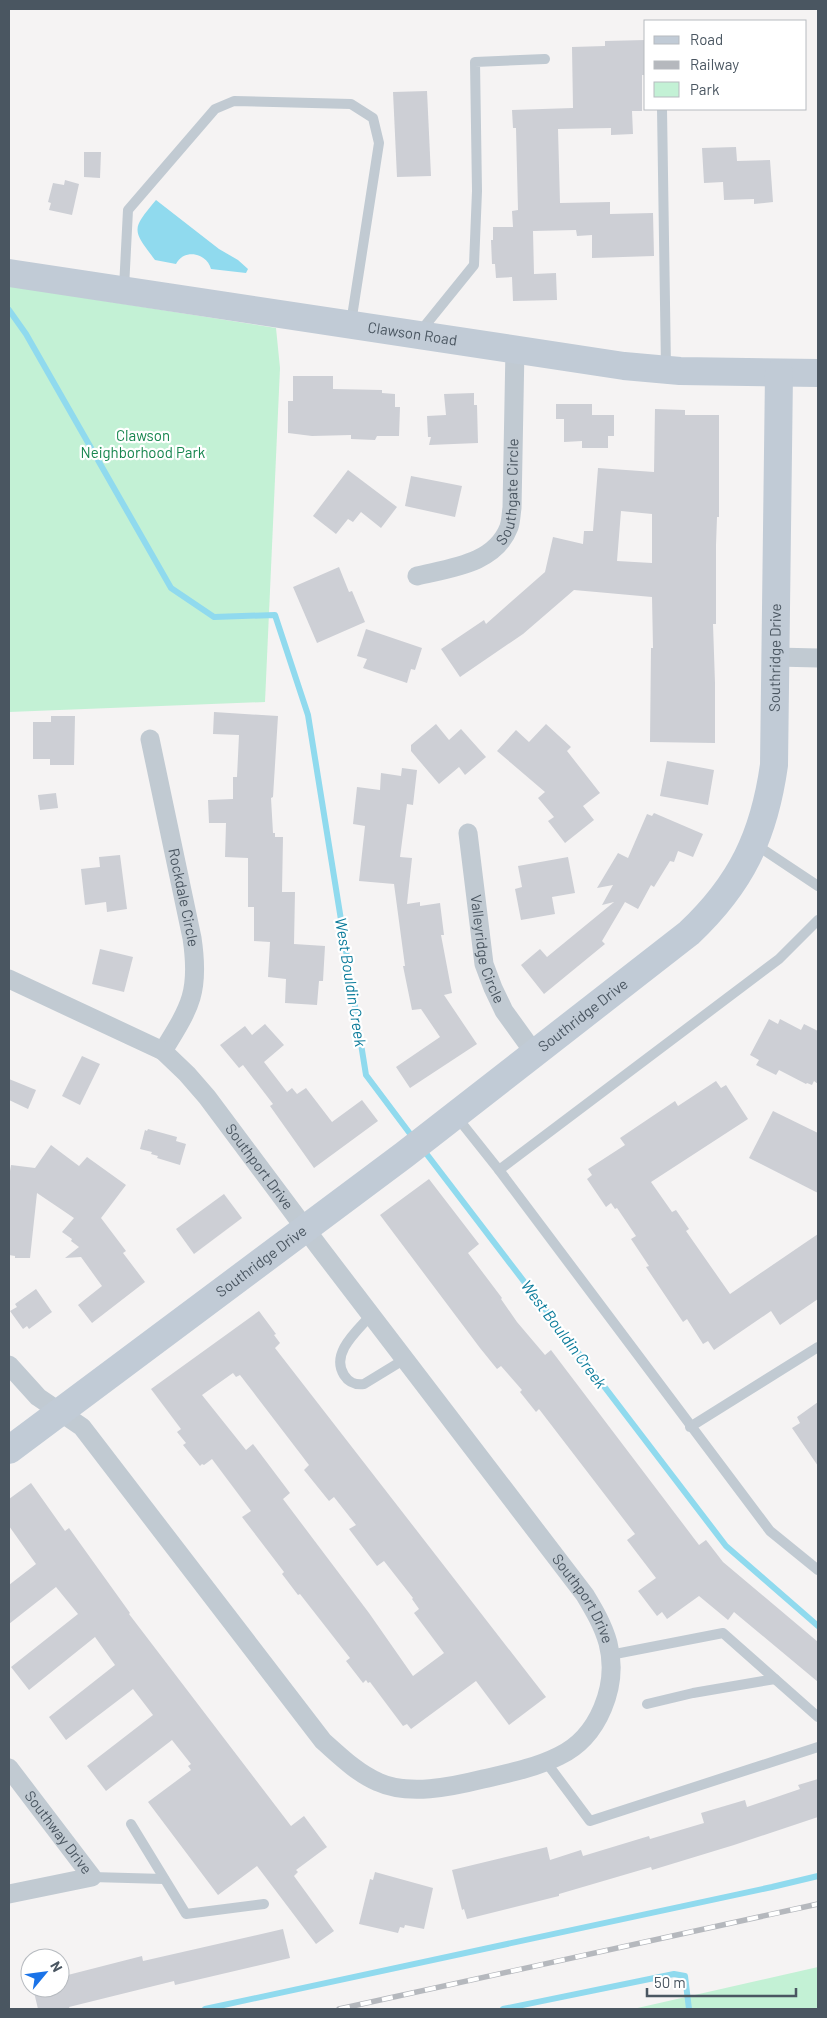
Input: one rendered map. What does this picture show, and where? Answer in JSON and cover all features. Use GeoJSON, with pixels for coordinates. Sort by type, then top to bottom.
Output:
{"type":"FeatureCollection","features":[{"type":"Feature","properties":{"kind":"street","name":"Clawson Road"},"geometry":{"type":"LineString","coordinates":[[11,273],[624,366],[818,373]]}},
{"type":"Feature","properties":{"kind":"street","name":"Southgate Circle"},"geometry":{"type":"LineString","coordinates":[[417,576],[468,564],[485,555],[499,543],[509,527],[512,508],[515,348]]}},
{"type":"Feature","properties":{"kind":"street","name":"Southridge Drive"},"geometry":{"type":"LineString","coordinates":[[9,1450],[306,1230],[535,1054],[689,932],[712,911],[729,890],[764,820],[774,765],[779,373]]}},
{"type":"Feature","properties":{"kind":"street"},"geometry":{"type":"LineString","coordinates":[[776,657],[818,658]]}},
{"type":"Feature","properties":{"kind":"street","name":"Rockdale Circle"},"geometry":{"type":"LineString","coordinates":[[150,739],[196,964],[195,988],[185,1017],[163,1051]]}},
{"type":"Feature","properties":{"kind":"street","name":"Valleyridge Circle"},"geometry":{"type":"LineString","coordinates":[[468,833],[484,964],[504,1010],[535,1054]]}},
{"type":"Feature","properties":{"kind":"street","name":"Southport Drive"},"geometry":{"type":"LineString","coordinates":[[9,979],[163,1051],[207,1097],[306,1230],[585,1594],[599,1619],[608,1643],[610,1655],[611,1666],[608,1691],[599,1718],[583,1739],[561,1756],[536,1767],[447,1788],[407,1789],[378,1783],[348,1764],[323,1741],[82,1427],[38,1397],[9,1366]]}},
{"type":"Feature","properties":{"kind":"street","name":"Southway Drive"},"geometry":{"type":"LineString","coordinates":[[9,1768],[92,1877],[9,1894]]}},
{"type":"Feature","properties":{"kind":"lane"},"geometry":{"type":"LineString","coordinates":[[418,334],[474,265],[477,191],[475,62],[544,59]]}},
{"type":"Feature","properties":{"kind":"lane"},"geometry":{"type":"LineString","coordinates":[[124,290],[128,210],[215,109],[234,101],[351,104],[373,118],[379,143],[351,324]]}},
{"type":"Feature","properties":{"kind":"lane"},"geometry":{"type":"LineString","coordinates":[[662,110],[666,369]]}},
{"type":"Feature","properties":{"kind":"lane"},"geometry":{"type":"LineString","coordinates":[[754,843],[818,886]]}},
{"type":"Feature","properties":{"kind":"lane"},"geometry":{"type":"LineString","coordinates":[[499,1170],[779,959],[818,920]]}},
{"type":"Feature","properties":{"kind":"lane"},"geometry":{"type":"LineString","coordinates":[[455,1115],[499,1170],[690,1428],[770,1531],[818,1570]]}},
{"type":"Feature","properties":{"kind":"lane"},"geometry":{"type":"LineString","coordinates":[[371,1315],[349,1340],[341,1354],[340,1364],[342,1372],[348,1380],[356,1385],[364,1384],[405,1360]]}},
{"type":"Feature","properties":{"kind":"lane"},"geometry":{"type":"LineString","coordinates":[[690,1428],[818,1346]]}},
{"type":"Feature","properties":{"kind":"lane"},"geometry":{"type":"LineString","coordinates":[[610,1655],[723,1632],[818,1717]]}},
{"type":"Feature","properties":{"kind":"lane"},"geometry":{"type":"LineString","coordinates":[[647,1704],[693,1693],[775,1679]]}},
{"type":"Feature","properties":{"kind":"lane"},"geometry":{"type":"LineString","coordinates":[[546,1762],[590,1822],[818,1747]]}},
{"type":"Feature","properties":{"kind":"lane"},"geometry":{"type":"LineString","coordinates":[[130,1824],[186,1914],[264,1904]]}},
{"type":"Feature","properties":{"kind":"lane"},"geometry":{"type":"LineString","coordinates":[[92,1877],[164,1879]]}},
{"type":"Feature","properties":{"kind":"green space","name":"Clawson Neighborhood Park"},"geometry":{"type":"Polygon","coordinates":[[[9,286],[276,328],[280,368],[265,702],[9,712],[9,286]]]}},
{"type":"Feature","properties":{"kind":"green space"},"geometry":{"type":"Polygon","coordinates":[[[818,1967],[818,2009],[633,2009],[818,1967]]]}},
{"type":"Feature","properties":{"kind":"water"},"geometry":{"type":"Polygon","coordinates":[[[156,200],[219,249],[238,260],[248,269],[246,273],[211,269],[205,259],[190,254],[184,256],[176,264],[155,260],[142,242],[137,230],[142,218],[156,200]]]}},
{"type":"Feature","properties":{"kind":"building"},"geometry":{"type":"Polygon","coordinates":[[[644,40],[642,111],[632,111],[633,134],[611,135],[611,128],[558,129],[560,203],[610,202],[610,214],[653,213],[654,256],[592,258],[592,235],[577,236],[576,230],[533,231],[534,274],[556,273],[557,300],[513,301],[512,277],[496,278],[495,264],[492,264],[491,240],[493,240],[493,227],[513,227],[512,211],[518,210],[516,128],[513,128],[512,110],[573,108],[572,47],[605,46],[605,41],[644,40]]]}},
{"type":"Feature","properties":{"kind":"building"},"geometry":{"type":"Polygon","coordinates":[[[427,91],[431,176],[397,177],[393,92],[427,91]]]}},
{"type":"Feature","properties":{"kind":"building"},"geometry":{"type":"Polygon","coordinates":[[[736,147],[737,161],[770,160],[773,202],[754,204],[754,199],[724,200],[723,182],[704,183],[702,148],[736,147]]]}},
{"type":"Feature","properties":{"kind":"building"},"geometry":{"type":"Polygon","coordinates":[[[84,152],[101,152],[100,178],[84,177],[84,152]]]}},
{"type":"Feature","properties":{"kind":"building"},"geometry":{"type":"Polygon","coordinates":[[[65,180],[79,184],[72,215],[49,210],[51,203],[48,202],[53,183],[64,185],[65,180]]]}},
{"type":"Feature","properties":{"kind":"building"},"geometry":{"type":"Polygon","coordinates":[[[293,376],[333,376],[333,389],[382,390],[382,393],[395,394],[395,407],[400,407],[399,436],[377,436],[375,440],[351,439],[351,435],[312,436],[288,433],[288,401],[293,401],[293,376]]]}},
{"type":"Feature","properties":{"kind":"building"},"geometry":{"type":"Polygon","coordinates":[[[474,393],[474,405],[477,405],[478,443],[429,445],[431,437],[428,437],[427,416],[446,415],[444,394],[474,393]]]}},
{"type":"Feature","properties":{"kind":"building"},"geometry":{"type":"Polygon","coordinates":[[[556,404],[592,404],[592,415],[614,415],[614,436],[608,436],[608,448],[582,448],[582,441],[564,442],[564,419],[556,419],[556,404]]]}},
{"type":"Feature","properties":{"kind":"building"},"geometry":{"type":"Polygon","coordinates":[[[655,409],[685,410],[685,415],[719,415],[716,624],[713,624],[715,743],[650,742],[651,648],[653,648],[652,597],[574,590],[523,634],[460,677],[441,649],[484,620],[486,624],[545,572],[553,537],[583,544],[584,531],[593,531],[598,468],[654,472],[655,409]],[[621,511],[617,561],[652,563],[652,514],[621,511]]]}},
{"type":"Feature","properties":{"kind":"building"},"geometry":{"type":"Polygon","coordinates":[[[348,470],[397,507],[381,528],[361,512],[353,522],[348,519],[336,534],[313,516],[348,470]]]}},
{"type":"Feature","properties":{"kind":"building"},"geometry":{"type":"Polygon","coordinates":[[[411,476],[462,486],[455,517],[405,506],[411,476]]]}},
{"type":"Feature","properties":{"kind":"building"},"geometry":{"type":"Polygon","coordinates":[[[339,567],[349,592],[352,591],[365,622],[317,643],[293,587],[339,567]]]}},
{"type":"Feature","properties":{"kind":"building"},"geometry":{"type":"Polygon","coordinates":[[[366,629],[422,648],[415,670],[411,669],[407,683],[363,668],[367,659],[357,656],[366,629]]]}},
{"type":"Feature","properties":{"kind":"building"},"geometry":{"type":"Polygon","coordinates":[[[214,712],[278,716],[273,797],[271,798],[273,833],[275,833],[275,837],[283,837],[282,892],[295,892],[294,944],[325,946],[323,981],[319,981],[317,1005],[285,1003],[286,979],[268,977],[270,942],[254,941],[254,907],[248,907],[248,858],[225,857],[226,823],[209,823],[208,800],[233,799],[233,777],[237,777],[239,735],[213,734],[214,712]]]}},
{"type":"Feature","properties":{"kind":"building"},"geometry":{"type":"Polygon","coordinates":[[[51,716],[75,716],[74,765],[50,765],[50,759],[33,759],[33,722],[51,722],[51,716]]]}},
{"type":"Feature","properties":{"kind":"building"},"geometry":{"type":"Polygon","coordinates":[[[436,724],[449,740],[461,729],[486,757],[465,775],[459,767],[439,784],[411,751],[411,745],[436,724]]]}},
{"type":"Feature","properties":{"kind":"building"},"geometry":{"type":"Polygon","coordinates":[[[546,724],[571,747],[567,751],[600,793],[583,806],[594,820],[565,843],[548,821],[554,817],[538,798],[545,792],[497,751],[516,730],[529,742],[546,724]]]}},
{"type":"Feature","properties":{"kind":"building"},"geometry":{"type":"Polygon","coordinates":[[[667,761],[714,770],[708,805],[660,796],[667,761]]]}},
{"type":"Feature","properties":{"kind":"building"},"geometry":{"type":"Polygon","coordinates":[[[402,768],[417,770],[413,805],[407,804],[400,857],[412,858],[407,904],[420,902],[420,906],[440,903],[444,935],[441,935],[452,993],[444,995],[477,1044],[410,1088],[396,1067],[440,1037],[421,1009],[412,1010],[403,966],[405,966],[394,884],[359,881],[365,826],[353,824],[357,787],[380,790],[381,773],[401,776],[402,768]]]}},
{"type":"Feature","properties":{"kind":"building"},"geometry":{"type":"Polygon","coordinates":[[[56,793],[58,808],[40,810],[38,795],[56,793]]]}},
{"type":"Feature","properties":{"kind":"building"},"geometry":{"type":"Polygon","coordinates":[[[654,813],[703,834],[693,857],[678,851],[674,862],[670,861],[654,887],[651,885],[638,909],[625,902],[602,941],[605,944],[544,994],[521,965],[540,949],[547,957],[614,902],[602,905],[613,885],[597,888],[618,853],[628,858],[647,814],[652,816],[654,813]]]}},
{"type":"Feature","properties":{"kind":"building"},"geometry":{"type":"Polygon","coordinates":[[[120,855],[127,909],[107,912],[106,902],[85,905],[81,869],[100,867],[99,857],[120,855]]]}},
{"type":"Feature","properties":{"kind":"building"},"geometry":{"type":"Polygon","coordinates":[[[568,857],[575,893],[552,897],[555,914],[521,920],[515,889],[522,887],[518,866],[568,857]]]}},
{"type":"Feature","properties":{"kind":"building"},"geometry":{"type":"Polygon","coordinates":[[[100,949],[133,957],[124,992],[92,984],[100,949]]]}},
{"type":"Feature","properties":{"kind":"building"},"geometry":{"type":"Polygon","coordinates":[[[769,1019],[778,1024],[780,1019],[801,1030],[804,1024],[818,1031],[818,1084],[814,1081],[812,1085],[806,1084],[779,1070],[776,1075],[756,1065],[759,1060],[750,1055],[769,1019]]]}},
{"type":"Feature","properties":{"kind":"building"},"geometry":{"type":"Polygon","coordinates":[[[265,1024],[284,1045],[264,1062],[287,1092],[292,1088],[297,1094],[306,1088],[332,1122],[362,1100],[378,1121],[314,1168],[270,1106],[273,1104],[243,1065],[239,1068],[220,1045],[245,1026],[252,1035],[265,1024]]]}},
{"type":"Feature","properties":{"kind":"building"},"geometry":{"type":"Polygon","coordinates":[[[82,1056],[100,1064],[80,1105],[62,1096],[82,1056]]]}},
{"type":"Feature","properties":{"kind":"building"},"geometry":{"type":"Polygon","coordinates":[[[9,1079],[36,1090],[28,1109],[9,1100],[9,1079]]]}},
{"type":"Feature","properties":{"kind":"building"},"geometry":{"type":"Polygon","coordinates":[[[716,1081],[721,1088],[726,1085],[748,1119],[651,1182],[672,1212],[676,1210],[689,1229],[686,1231],[730,1294],[818,1234],[818,1299],[780,1325],[771,1311],[714,1350],[708,1341],[703,1344],[687,1319],[683,1322],[646,1267],[649,1266],[631,1239],[636,1236],[617,1208],[615,1209],[611,1203],[606,1207],[587,1179],[592,1175],[588,1169],[625,1145],[620,1138],[675,1101],[678,1106],[716,1081]]]}},
{"type":"Feature","properties":{"kind":"building"},"geometry":{"type":"Polygon","coordinates":[[[773,1111],[818,1133],[818,1193],[749,1158],[773,1111]]]}},
{"type":"Feature","properties":{"kind":"building"},"geometry":{"type":"Polygon","coordinates":[[[148,1129],[177,1137],[176,1141],[186,1144],[180,1165],[157,1158],[158,1156],[151,1154],[152,1152],[140,1149],[145,1130],[147,1131],[148,1129]]]}},
{"type":"Feature","properties":{"kind":"building"},"geometry":{"type":"Polygon","coordinates":[[[51,1145],[79,1166],[87,1157],[126,1185],[101,1218],[126,1251],[123,1253],[145,1282],[92,1323],[78,1305],[102,1286],[81,1257],[65,1258],[79,1247],[62,1232],[74,1218],[37,1193],[30,1258],[15,1258],[15,1256],[9,1255],[9,1177],[11,1165],[35,1168],[51,1145]]]}},
{"type":"Feature","properties":{"kind":"building"},"geometry":{"type":"Polygon","coordinates":[[[429,1179],[479,1244],[468,1253],[502,1298],[517,1322],[545,1355],[551,1350],[699,1545],[706,1540],[723,1562],[818,1642],[818,1682],[734,1612],[728,1620],[699,1596],[667,1619],[662,1612],[657,1616],[638,1591],[656,1578],[627,1540],[635,1534],[539,1409],[536,1412],[520,1392],[522,1390],[501,1366],[497,1369],[480,1348],[380,1215],[429,1179]]]}},
{"type":"Feature","properties":{"kind":"building"},"geometry":{"type":"Polygon","coordinates":[[[224,1194],[242,1218],[194,1254],[176,1229],[224,1194]]]}},
{"type":"Feature","properties":{"kind":"building"},"geometry":{"type":"Polygon","coordinates":[[[36,1289],[52,1312],[29,1329],[27,1326],[23,1329],[10,1311],[17,1307],[15,1304],[36,1289]]]}},
{"type":"Feature","properties":{"kind":"building"},"geometry":{"type":"Polygon","coordinates":[[[259,1311],[276,1334],[274,1335],[280,1343],[275,1348],[546,1697],[509,1725],[476,1681],[411,1729],[407,1724],[403,1726],[370,1682],[368,1683],[366,1680],[363,1683],[346,1661],[350,1658],[282,1574],[284,1572],[242,1517],[251,1511],[212,1459],[200,1466],[183,1445],[186,1443],[177,1432],[181,1429],[151,1389],[259,1311]],[[233,1373],[202,1395],[246,1450],[253,1444],[290,1493],[283,1499],[369,1613],[413,1676],[444,1653],[414,1613],[419,1609],[413,1598],[384,1561],[377,1566],[349,1529],[356,1525],[334,1497],[329,1501],[304,1470],[309,1465],[240,1375],[236,1377],[233,1373]]]}},
{"type":"Feature","properties":{"kind":"building"},"geometry":{"type":"Polygon","coordinates":[[[818,1402],[818,1466],[792,1428],[800,1423],[797,1417],[818,1402]]]}},
{"type":"Feature","properties":{"kind":"building"},"geometry":{"type":"Polygon","coordinates":[[[31,1483],[65,1531],[69,1528],[129,1614],[291,1826],[304,1816],[327,1847],[296,1870],[298,1872],[294,1876],[334,1931],[316,1944],[257,1866],[218,1895],[148,1802],[191,1770],[188,1766],[191,1764],[172,1740],[106,1791],[87,1766],[153,1715],[133,1689],[66,1740],[49,1717],[115,1665],[95,1637],[29,1690],[11,1667],[78,1614],[56,1587],[9,1624],[9,1585],[36,1564],[9,1526],[9,1499],[31,1483]]]}},
{"type":"Feature","properties":{"kind":"building"},"geometry":{"type":"Polygon","coordinates":[[[818,1779],[818,1817],[734,1845],[652,1870],[651,1867],[559,1894],[559,1896],[467,1919],[464,1909],[462,1910],[452,1870],[547,1847],[550,1860],[581,1850],[583,1856],[649,1836],[650,1839],[704,1823],[701,1813],[745,1800],[747,1807],[800,1789],[798,1785],[818,1779]]]}},
{"type":"Feature","properties":{"kind":"building"},"geometry":{"type":"Polygon","coordinates":[[[375,1872],[433,1888],[424,1929],[405,1925],[404,1928],[400,1927],[398,1933],[359,1924],[370,1879],[373,1880],[375,1872]]]}},
{"type":"Feature","properties":{"kind":"building"},"geometry":{"type":"Polygon","coordinates":[[[283,1929],[290,1958],[175,1985],[174,1981],[69,2007],[70,2009],[38,2009],[35,1998],[70,1998],[70,1974],[142,1956],[143,1961],[283,1929]]]}},
{"type":"Feature","properties":{"kind":"waterway","name":"West Bouldin Creek"},"geometry":{"type":"LineString","coordinates":[[9,310],[26,334],[171,588],[214,617],[275,615],[308,715],[366,1075],[414,1139]]}},
{"type":"Feature","properties":{"kind":"waterway","name":"West Bouldin Creek"},"geometry":{"type":"LineString","coordinates":[[422,1148],[726,1546],[818,1626]]}},
{"type":"Feature","properties":{"kind":"waterway"},"geometry":{"type":"LineString","coordinates":[[205,2009],[818,1876]]}},
{"type":"Feature","properties":{"kind":"waterway"},"geometry":{"type":"LineString","coordinates":[[503,2009],[674,1974],[685,1976],[689,2009]]}},
{"type":"Feature","properties":{"kind":"railway"},"geometry":{"type":"LineString","coordinates":[[339,2009],[818,1904]]}}]}
